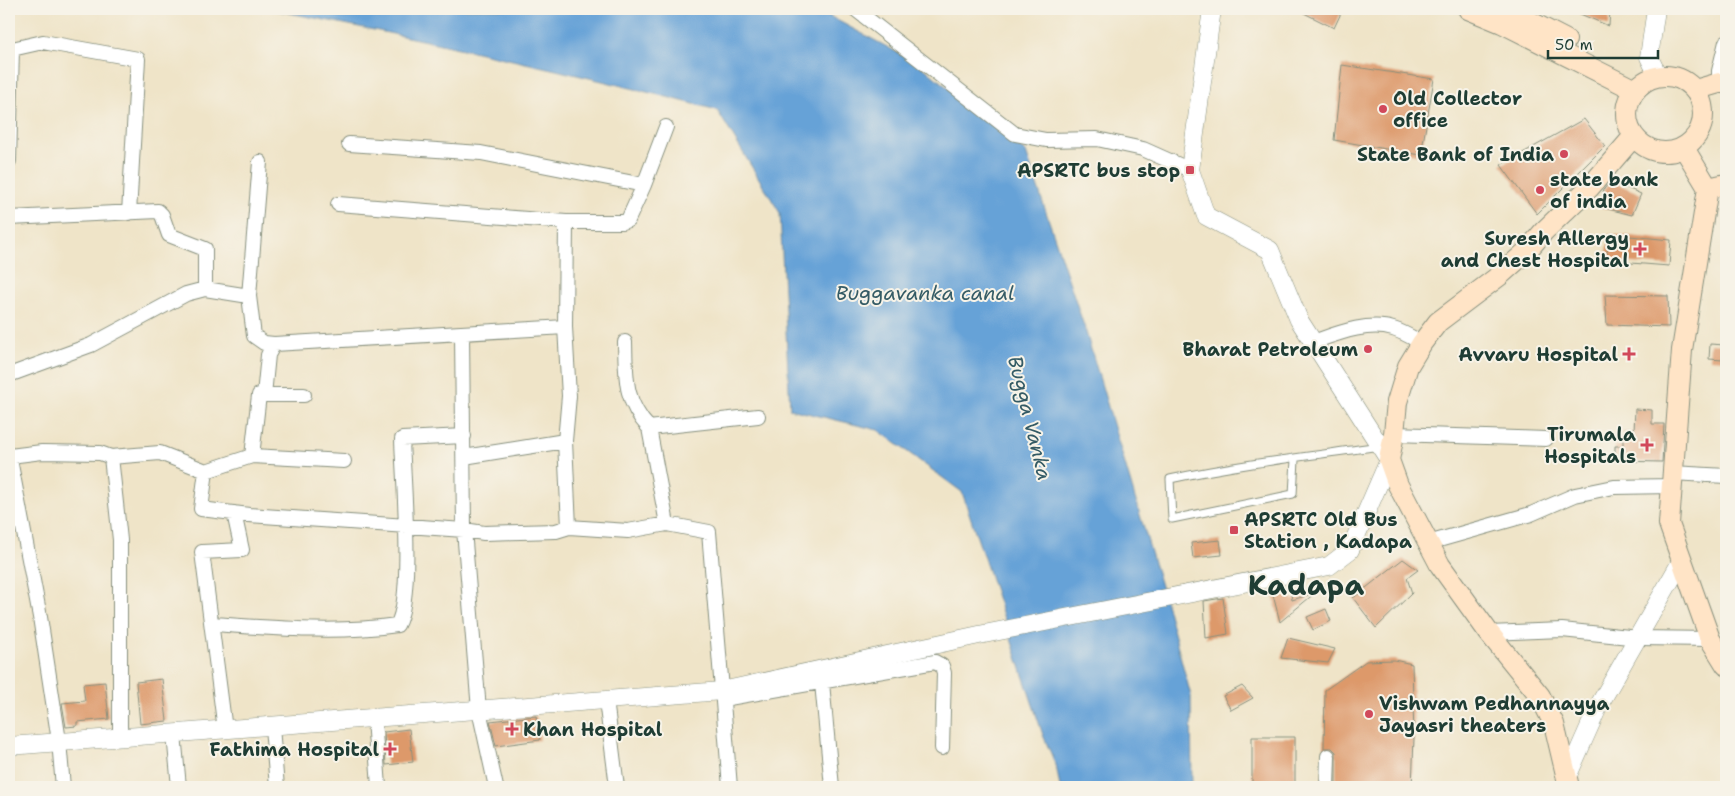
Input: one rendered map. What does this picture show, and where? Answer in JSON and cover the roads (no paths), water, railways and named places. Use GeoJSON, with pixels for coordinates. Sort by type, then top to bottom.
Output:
{"type":"FeatureCollection","features":[{"type":"Feature","properties":{"kind":"main road"},"geometry":{"type":"LineString","coordinates":[[1468,9],[1646,82],[1678,78],[1695,90],[1703,110],[1703,121],[1699,132],[1684,148],[1662,153],[1646,148],[1633,137],[1628,126],[1626,113],[1629,100],[1646,82]]}},
{"type":"Feature","properties":{"kind":"main road"},"geometry":{"type":"LineString","coordinates":[[1506,9],[1646,82]]}},
{"type":"Feature","properties":{"kind":"main road"},"geometry":{"type":"LineString","coordinates":[[1695,90],[1722,83]]}},
{"type":"Feature","properties":{"kind":"main road"},"geometry":{"type":"LineString","coordinates":[[1569,781],[1554,724],[1540,696],[1489,632],[1440,565],[1398,485],[1388,447],[1397,402],[1408,366],[1438,322],[1499,276],[1526,252],[1544,231],[1590,187],[1633,137]]}},
{"type":"Feature","properties":{"kind":"main road"},"geometry":{"type":"LineString","coordinates":[[1684,148],[1717,186],[1682,350],[1669,524],[1710,639],[1726,665]]}},
{"type":"Feature","properties":{"kind":"street"},"geometry":{"type":"LineString","coordinates":[[855,9],[1015,134],[1046,140],[1097,140],[1143,149],[1190,170]]}},
{"type":"Feature","properties":{"kind":"street"},"geometry":{"type":"LineString","coordinates":[[1646,82],[1656,9]]}},
{"type":"Feature","properties":{"kind":"street"},"geometry":{"type":"LineString","coordinates":[[1212,11],[1190,170],[1206,216],[1270,250],[1299,320],[1388,447]]}},
{"type":"Feature","properties":{"kind":"street"},"geometry":{"type":"LineString","coordinates":[[9,161],[12,49],[43,42],[138,59],[129,213]]}},
{"type":"Feature","properties":{"kind":"street"},"geometry":{"type":"LineString","coordinates":[[1722,83],[1719,71],[1726,42]]}},
{"type":"Feature","properties":{"kind":"street"},"geometry":{"type":"LineString","coordinates":[[338,204],[566,222],[625,221],[630,217],[644,186],[666,126]]}},
{"type":"Feature","properties":{"kind":"street"},"geometry":{"type":"LineString","coordinates":[[349,144],[482,153],[644,186]]}},
{"type":"Feature","properties":{"kind":"street"},"geometry":{"type":"LineString","coordinates":[[260,162],[249,296],[254,336],[264,342],[274,344],[566,327]]}},
{"type":"Feature","properties":{"kind":"street"},"geometry":{"type":"LineString","coordinates":[[9,218],[160,212],[169,235],[205,249],[206,289]]}},
{"type":"Feature","properties":{"kind":"street"},"geometry":{"type":"LineString","coordinates":[[566,222],[566,327],[569,396],[565,441],[569,527]]}},
{"type":"Feature","properties":{"kind":"street"},"geometry":{"type":"LineString","coordinates":[[9,376],[91,344],[177,298],[206,289],[249,296]]}},
{"type":"Feature","properties":{"kind":"street"},"geometry":{"type":"LineString","coordinates":[[1313,342],[1341,332],[1374,327],[1393,328],[1422,343]]}},
{"type":"Feature","properties":{"kind":"street"},"geometry":{"type":"LineString","coordinates":[[462,333],[464,530],[479,710],[496,787]]}},
{"type":"Feature","properties":{"kind":"street"},"geometry":{"type":"LineString","coordinates":[[625,342],[626,375],[631,404],[649,428],[666,524]]}},
{"type":"Feature","properties":{"kind":"street"},"geometry":{"type":"LineString","coordinates":[[264,395],[268,355],[274,344]]}},
{"type":"Feature","properties":{"kind":"street"},"geometry":{"type":"LineString","coordinates":[[252,456],[258,395],[304,395]]}},
{"type":"Feature","properties":{"kind":"street"},"geometry":{"type":"LineString","coordinates":[[649,428],[758,416]]}},
{"type":"Feature","properties":{"kind":"street"},"geometry":{"type":"LineString","coordinates":[[213,624],[292,630],[368,629],[397,624],[404,601],[406,528],[402,439],[464,436]]}},
{"type":"Feature","properties":{"kind":"street"},"geometry":{"type":"LineString","coordinates":[[1388,447],[1546,439]]}},
{"type":"Feature","properties":{"kind":"street"},"geometry":{"type":"LineString","coordinates":[[464,457],[565,441]]}},
{"type":"Feature","properties":{"kind":"street"},"geometry":{"type":"LineString","coordinates":[[722,695],[979,635],[1329,566],[1350,550],[1388,447]]}},
{"type":"Feature","properties":{"kind":"street"},"geometry":{"type":"LineString","coordinates":[[63,787],[40,617],[10,455],[42,452],[100,453],[111,457],[160,453],[206,471],[252,456],[344,461]]}},
{"type":"Feature","properties":{"kind":"street"},"geometry":{"type":"LineString","coordinates":[[111,457],[120,540],[120,738]]}},
{"type":"Feature","properties":{"kind":"street"},"geometry":{"type":"LineString","coordinates":[[206,471],[201,509],[406,528],[464,530],[484,533],[556,531],[569,527],[628,531],[666,524],[709,532],[730,787]]}},
{"type":"Feature","properties":{"kind":"street"},"geometry":{"type":"LineString","coordinates":[[1428,542],[1530,514],[1576,495],[1614,487],[1726,476]]}},
{"type":"Feature","properties":{"kind":"street"},"geometry":{"type":"LineString","coordinates":[[225,730],[213,624],[202,552],[242,550],[234,513]]}},
{"type":"Feature","properties":{"kind":"street"},"geometry":{"type":"LineString","coordinates":[[1569,781],[1599,705],[1682,560]]}},
{"type":"Feature","properties":{"kind":"street"},"geometry":{"type":"LineString","coordinates":[[1489,632],[1562,630],[1639,638],[1710,639]]}},
{"type":"Feature","properties":{"kind":"street"},"geometry":{"type":"LineString","coordinates":[[9,746],[606,700],[722,695],[822,683],[935,662],[942,666],[944,673],[942,748]]}},
{"type":"Feature","properties":{"kind":"street"},"geometry":{"type":"LineString","coordinates":[[822,683],[832,787]]}},
{"type":"Feature","properties":{"kind":"street"},"geometry":{"type":"LineString","coordinates":[[606,700],[617,787]]}},
{"type":"Feature","properties":{"kind":"street"},"geometry":{"type":"LineString","coordinates":[[374,719],[379,787]]}},
{"type":"Feature","properties":{"kind":"street"},"geometry":{"type":"LineString","coordinates":[[272,727],[277,787]]}},
{"type":"Feature","properties":{"kind":"street"},"geometry":{"type":"LineString","coordinates":[[174,734],[179,787]]}},
{"type":"Feature","properties":{"kind":"street"},"geometry":{"type":"LineString","coordinates":[[1328,756],[1328,787]]}},
{"type":"Feature","properties":{"kind":"lane"},"geometry":{"type":"LineString","coordinates":[[1295,460],[1293,494],[1172,519],[1170,479],[1221,468],[1388,447]]}},
{"type":"Feature","properties":{"kind":"water","name":"Buggavanka canal"},"geometry":{"type":"Polygon","coordinates":[[[269,9],[816,9],[919,64],[1026,152],[1085,329],[1166,603],[1191,696],[1192,787],[1060,787],[1056,765],[1043,735],[962,492],[878,430],[790,409],[780,213],[717,110],[494,56],[269,9]]]}},
{"type":"Feature","properties":{"kind":"place","name":"Old Collector office"},"geometry":{"type":"Point","coordinates":[1383,109]}},
{"type":"Feature","properties":{"kind":"place","name":"State Bank of India"},"geometry":{"type":"Point","coordinates":[1564,154]}},
{"type":"Feature","properties":{"kind":"place","name":"APSRTC bus stop"},"geometry":{"type":"Point","coordinates":[1190,170]}},
{"type":"Feature","properties":{"kind":"place","name":"state bank of india"},"geometry":{"type":"Point","coordinates":[1540,190]}},
{"type":"Feature","properties":{"kind":"place","name":"Suresh Allergy and Chest Hospital"},"geometry":{"type":"Point","coordinates":[1640,249]}},
{"type":"Feature","properties":{"kind":"place","name":"Bharat Petroleum"},"geometry":{"type":"Point","coordinates":[1368,349]}},
{"type":"Feature","properties":{"kind":"place","name":"Avvaru Hospital"},"geometry":{"type":"Point","coordinates":[1629,354]}},
{"type":"Feature","properties":{"kind":"place","name":"Tirumala Hospitals"},"geometry":{"type":"Point","coordinates":[1647,445]}},
{"type":"Feature","properties":{"kind":"place","name":"APSRTC Old Bus Station , Kadapa"},"geometry":{"type":"Point","coordinates":[1234,530]}},
{"type":"Feature","properties":{"kind":"place","name":"Vishwam Pedhannayya Jayasri theaters"},"geometry":{"type":"Point","coordinates":[1369,714]}},
{"type":"Feature","properties":{"kind":"place","name":"Khan Hospital"},"geometry":{"type":"Point","coordinates":[512,729]}},
{"type":"Feature","properties":{"kind":"place","name":"Fathima Hospital"},"geometry":{"type":"Point","coordinates":[390,749]}},
{"type":"Feature","properties":{"kind":"district","name":"Kadapa"},"geometry":{"type":"Point","coordinates":[1306,585]}},
{"type":"Feature","properties":{"kind":"water label","name":"Bugga Vanka"},"geometry":{"type":"Point","coordinates":[1030,418]}}]}
